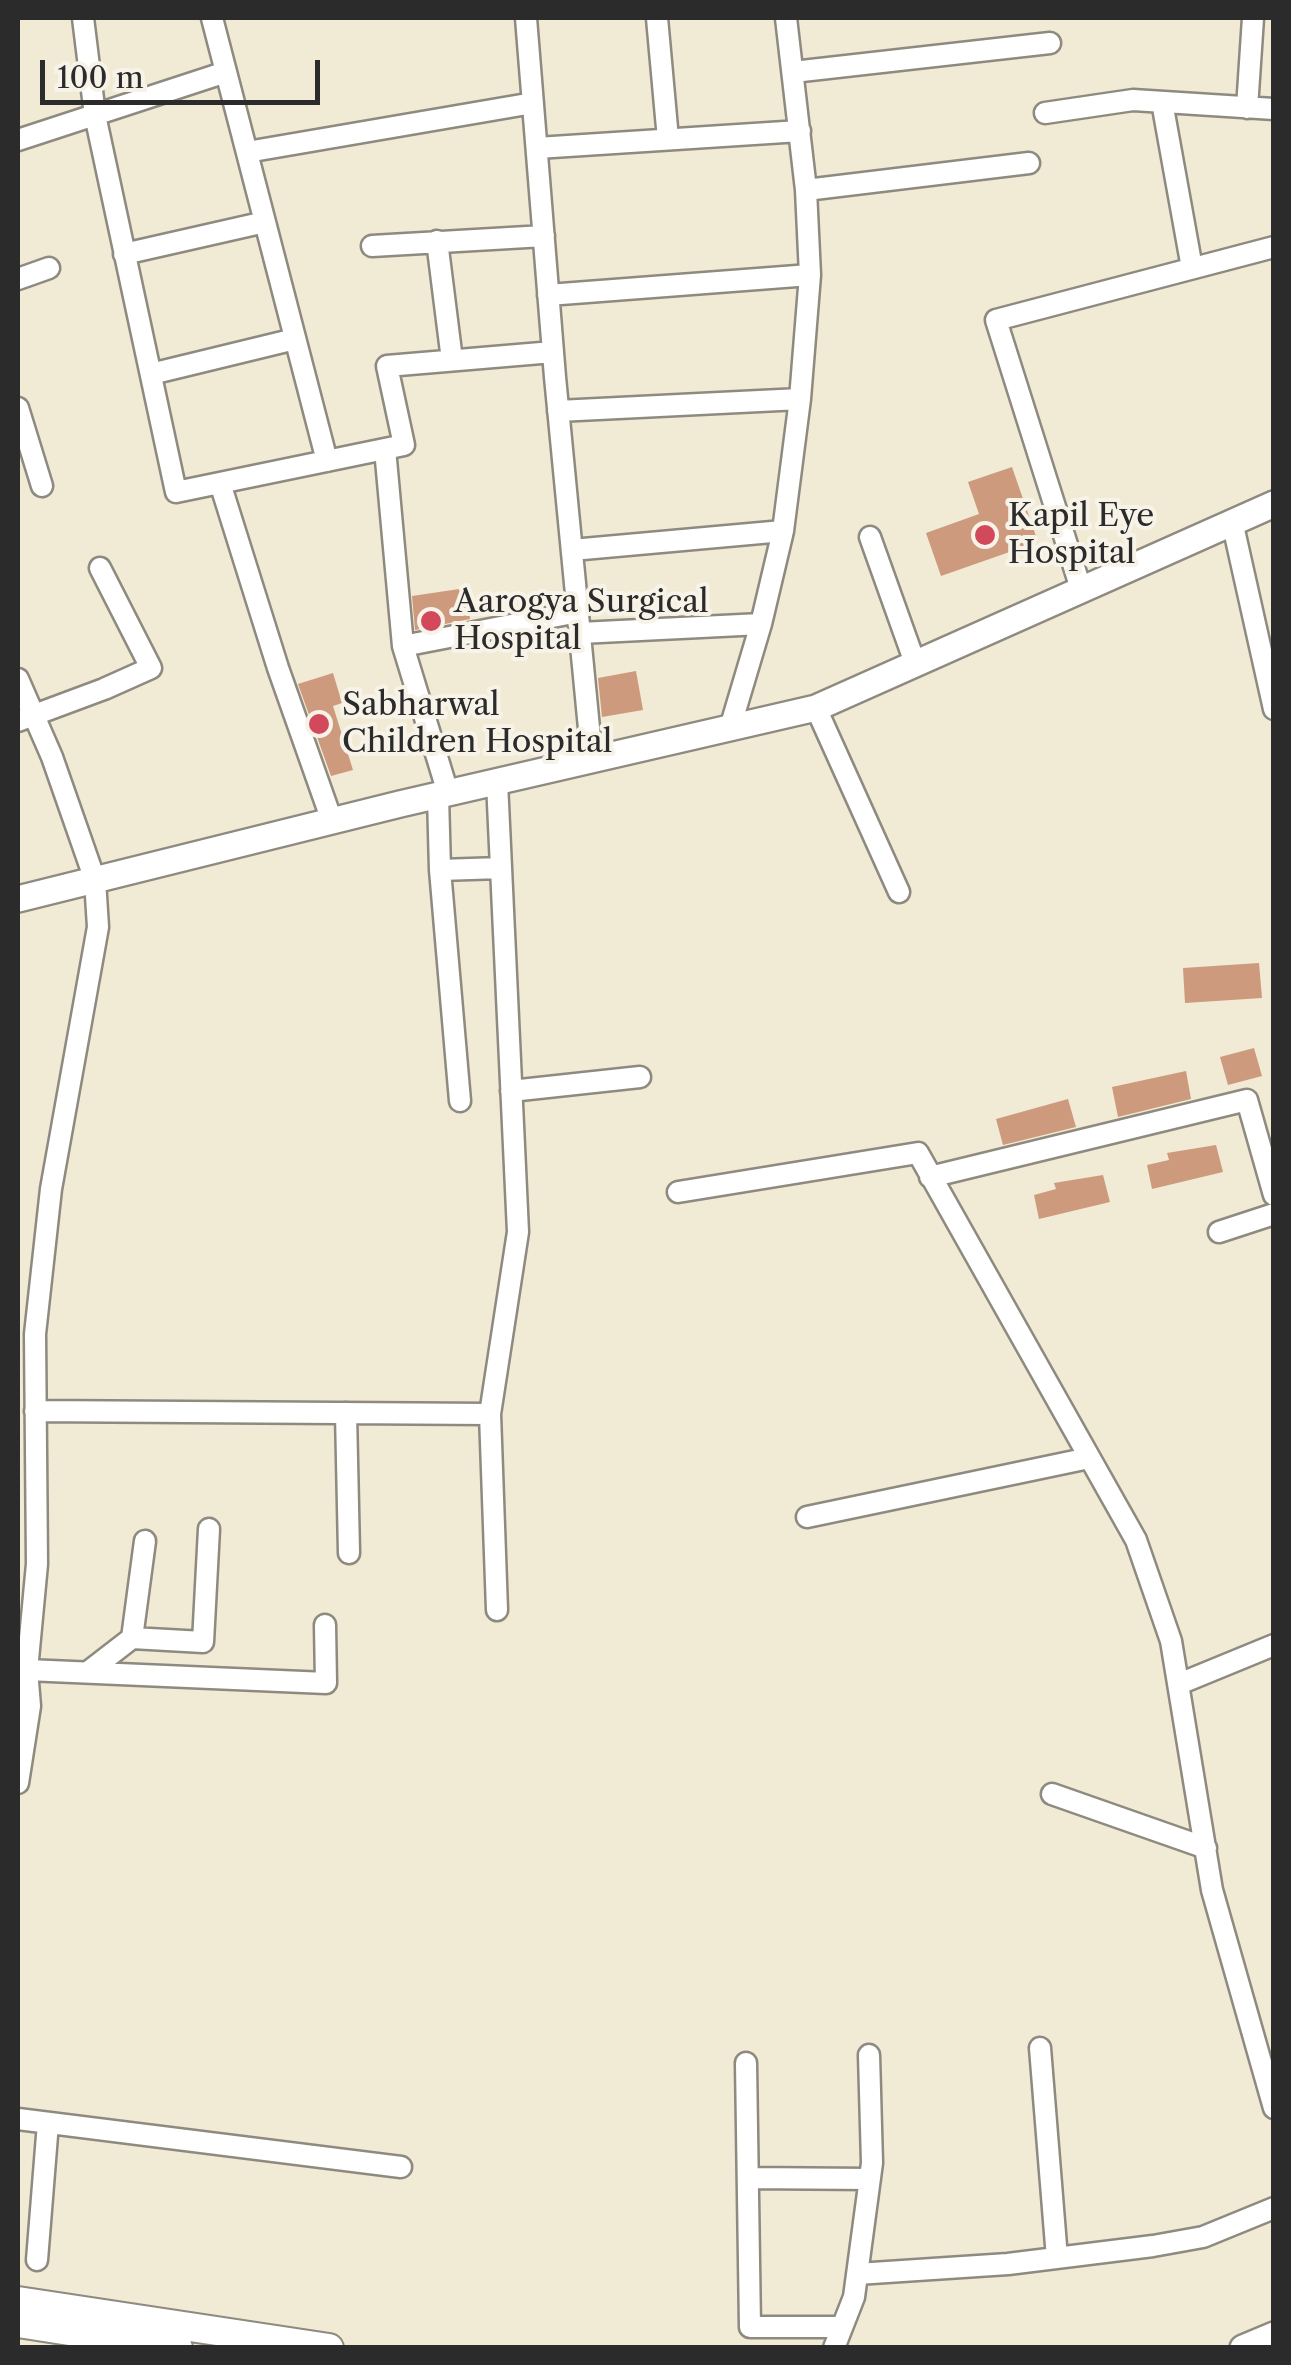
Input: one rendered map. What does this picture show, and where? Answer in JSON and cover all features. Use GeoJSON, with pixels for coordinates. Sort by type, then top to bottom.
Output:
{"type":"FeatureCollection","features":[{"type":"Feature","properties":{"kind":"main road"},"geometry":{"type":"LineString","coordinates":[[18,2301],[255,2342],[329,2348]]}},
{"type":"Feature","properties":{"kind":"main road"},"geometry":{"type":"LineString","coordinates":[[18,2323],[178,2348]]}},
{"type":"Feature","properties":{"kind":"street"},"geometry":{"type":"LineString","coordinates":[[83,18],[95,115],[176,492],[404,446],[387,366],[552,352]]}},
{"type":"Feature","properties":{"kind":"street"},"geometry":{"type":"LineString","coordinates":[[212,18],[327,461]]}},
{"type":"Feature","properties":{"kind":"street"},"geometry":{"type":"LineString","coordinates":[[526,18],[552,352],[592,760]]}},
{"type":"Feature","properties":{"kind":"street"},"geometry":{"type":"LineString","coordinates":[[657,18],[668,140]]}},
{"type":"Feature","properties":{"kind":"street"},"geometry":{"type":"LineString","coordinates":[[730,728],[762,624],[783,531],[800,398],[810,274],[806,190],[786,18]]}},
{"type":"Feature","properties":{"kind":"street"},"geometry":{"type":"LineString","coordinates":[[1247,108],[1253,18]]}},
{"type":"Feature","properties":{"kind":"street"},"geometry":{"type":"LineString","coordinates":[[793,72],[1050,43]]}},
{"type":"Feature","properties":{"kind":"street"},"geometry":{"type":"LineString","coordinates":[[18,140],[226,72]]}},
{"type":"Feature","properties":{"kind":"street"},"geometry":{"type":"LineString","coordinates":[[1045,113],[1133,100],[1274,109]]}},
{"type":"Feature","properties":{"kind":"street"},"geometry":{"type":"LineString","coordinates":[[1162,102],[1192,268]]}},
{"type":"Feature","properties":{"kind":"street"},"geometry":{"type":"LineString","coordinates":[[247,152],[533,103]]}},
{"type":"Feature","properties":{"kind":"street"},"geometry":{"type":"LineString","coordinates":[[536,148],[800,131]]}},
{"type":"Feature","properties":{"kind":"street"},"geometry":{"type":"LineString","coordinates":[[806,190],[1029,163]]}},
{"type":"Feature","properties":{"kind":"street"},"geometry":{"type":"LineString","coordinates":[[124,254],[265,222]]}},
{"type":"Feature","properties":{"kind":"street"},"geometry":{"type":"LineString","coordinates":[[372,246],[544,236]]}},
{"type":"Feature","properties":{"kind":"street"},"geometry":{"type":"LineString","coordinates":[[438,241],[452,360]]}},
{"type":"Feature","properties":{"kind":"street"},"geometry":{"type":"LineString","coordinates":[[1081,589],[996,320],[1274,246]]}},
{"type":"Feature","properties":{"kind":"street"},"geometry":{"type":"LineString","coordinates":[[18,279],[50,268]]}},
{"type":"Feature","properties":{"kind":"street"},"geometry":{"type":"LineString","coordinates":[[548,294],[810,274]]}},
{"type":"Feature","properties":{"kind":"street"},"geometry":{"type":"LineString","coordinates":[[151,374],[295,339]]}},
{"type":"Feature","properties":{"kind":"street"},"geometry":{"type":"LineString","coordinates":[[558,412],[800,398]]}},
{"type":"Feature","properties":{"kind":"street"},"geometry":{"type":"LineString","coordinates":[[18,408],[42,486]]}},
{"type":"Feature","properties":{"kind":"street"},"geometry":{"type":"LineString","coordinates":[[385,449],[402,646],[443,794],[440,870],[460,1100]]}},
{"type":"Feature","properties":{"kind":"street"},"geometry":{"type":"LineString","coordinates":[[220,483],[278,668],[332,821]]}},
{"type":"Feature","properties":{"kind":"street"},"geometry":{"type":"LineString","coordinates":[[18,900],[443,794],[816,708],[1274,504]]}},
{"type":"Feature","properties":{"kind":"street"},"geometry":{"type":"LineString","coordinates":[[1232,520],[1274,709]]}},
{"type":"Feature","properties":{"kind":"street"},"geometry":{"type":"LineString","coordinates":[[572,550],[783,531]]}},
{"type":"Feature","properties":{"kind":"street"},"geometry":{"type":"LineString","coordinates":[[870,537],[915,664]]}},
{"type":"Feature","properties":{"kind":"street"},"geometry":{"type":"LineString","coordinates":[[26,718],[151,668],[100,568]]}},
{"type":"Feature","properties":{"kind":"street"},"geometry":{"type":"LineString","coordinates":[[402,646],[578,612]]}},
{"type":"Feature","properties":{"kind":"street"},"geometry":{"type":"LineString","coordinates":[[580,634],[762,624]]}},
{"type":"Feature","properties":{"kind":"street"},"geometry":{"type":"LineString","coordinates":[[18,678],[26,718],[95,880],[98,927],[50,1189],[34,1334],[29,1402],[27,1670],[18,1783]]}},
{"type":"Feature","properties":{"kind":"street"},"geometry":{"type":"LineString","coordinates":[[816,708],[899,892]]}},
{"type":"Feature","properties":{"kind":"street"},"geometry":{"type":"LineString","coordinates":[[497,782],[518,1232],[490,1414],[497,1610]]}},
{"type":"Feature","properties":{"kind":"street"},"geometry":{"type":"LineString","coordinates":[[440,870],[501,868]]}},
{"type":"Feature","properties":{"kind":"street"},"geometry":{"type":"LineString","coordinates":[[511,1092],[640,1077]]}},
{"type":"Feature","properties":{"kind":"street"},"geometry":{"type":"LineString","coordinates":[[930,1177],[1248,1100],[1274,1195]]}},
{"type":"Feature","properties":{"kind":"street"},"geometry":{"type":"LineString","coordinates":[[678,1192],[918,1153],[1136,1540],[1172,1641],[1212,1890],[1273,2107]]}},
{"type":"Feature","properties":{"kind":"street"},"geometry":{"type":"LineString","coordinates":[[1219,1232],[1274,1214]]}},
{"type":"Feature","properties":{"kind":"street"},"geometry":{"type":"LineString","coordinates":[[29,1402],[490,1414]]}},
{"type":"Feature","properties":{"kind":"street"},"geometry":{"type":"LineString","coordinates":[[346,1413],[348,1553]]}},
{"type":"Feature","properties":{"kind":"street"},"geometry":{"type":"LineString","coordinates":[[807,1518],[1089,1458]]}},
{"type":"Feature","properties":{"kind":"street"},"geometry":{"type":"LineString","coordinates":[[88,1672],[132,1638],[203,1642],[209,1529]]}},
{"type":"Feature","properties":{"kind":"street"},"geometry":{"type":"LineString","coordinates":[[132,1638],[145,1541]]}},
{"type":"Feature","properties":{"kind":"street"},"geometry":{"type":"LineString","coordinates":[[27,1670],[326,1683],[325,1625]]}},
{"type":"Feature","properties":{"kind":"street"},"geometry":{"type":"LineString","coordinates":[[1178,1684],[1274,1645]]}},
{"type":"Feature","properties":{"kind":"street"},"geometry":{"type":"LineString","coordinates":[[1052,1794],[1206,1848]]}},
{"type":"Feature","properties":{"kind":"street"},"geometry":{"type":"LineString","coordinates":[[1040,2048],[1056,2258]]}},
{"type":"Feature","properties":{"kind":"street"},"geometry":{"type":"LineString","coordinates":[[834,2348],[854,2297],[870,2179],[869,2055]]}},
{"type":"Feature","properties":{"kind":"street"},"geometry":{"type":"LineString","coordinates":[[746,2063],[750,2327],[842,2327]]}},
{"type":"Feature","properties":{"kind":"street"},"geometry":{"type":"LineString","coordinates":[[18,2119],[401,2167]]}},
{"type":"Feature","properties":{"kind":"street"},"geometry":{"type":"LineString","coordinates":[[37,2260],[48,2123]]}},
{"type":"Feature","properties":{"kind":"street"},"geometry":{"type":"LineString","coordinates":[[748,2178],[870,2179]]}},
{"type":"Feature","properties":{"kind":"street"},"geometry":{"type":"LineString","coordinates":[[857,2274],[1056,2258],[1203,2238],[1274,2208]]}},
{"type":"Feature","properties":{"kind":"street"},"geometry":{"type":"LineString","coordinates":[[1243,2348],[1274,2335]]}},
{"type":"Feature","properties":{"kind":"building"},"geometry":{"type":"Polygon","coordinates":[[[1012,467],[1038,542],[941,576],[926,533],[979,514],[968,482],[1012,467]]]}},
{"type":"Feature","properties":{"kind":"building"},"geometry":{"type":"Polygon","coordinates":[[[466,588],[470,619],[415,630],[412,596],[466,588]]]}},
{"type":"Feature","properties":{"kind":"building"},"geometry":{"type":"Polygon","coordinates":[[[636,671],[643,710],[602,717],[598,678],[636,671]]]}},
{"type":"Feature","properties":{"kind":"building"},"geometry":{"type":"Polygon","coordinates":[[[333,673],[342,703],[333,706],[353,770],[331,776],[298,684],[333,673]]]}},
{"type":"Feature","properties":{"kind":"building"},"geometry":{"type":"Polygon","coordinates":[[[1259,963],[1262,998],[1185,1003],[1183,968],[1259,963]]]}},
{"type":"Feature","properties":{"kind":"building"},"geometry":{"type":"Polygon","coordinates":[[[1254,1048],[1262,1076],[1228,1085],[1220,1057],[1254,1048]]]}},
{"type":"Feature","properties":{"kind":"building"},"geometry":{"type":"Polygon","coordinates":[[[1186,1071],[1191,1099],[1118,1117],[1112,1087],[1186,1071]]]}},
{"type":"Feature","properties":{"kind":"building"},"geometry":{"type":"Polygon","coordinates":[[[1068,1099],[1076,1127],[1003,1145],[996,1119],[1068,1099]]]}},
{"type":"Feature","properties":{"kind":"building"},"geometry":{"type":"Polygon","coordinates":[[[1216,1145],[1223,1172],[1152,1189],[1147,1165],[1169,1160],[1167,1153],[1216,1145]]]}},
{"type":"Feature","properties":{"kind":"building"},"geometry":{"type":"Polygon","coordinates":[[[1103,1175],[1110,1202],[1039,1219],[1034,1195],[1056,1189],[1054,1183],[1103,1175]]]}},
{"type":"Feature","properties":{"kind":"place","name":"Kapil Eye Hospital"},"geometry":{"type":"Point","coordinates":[985,535]}},
{"type":"Feature","properties":{"kind":"place","name":"Aarogya Surgical Hospital"},"geometry":{"type":"Point","coordinates":[431,621]}},
{"type":"Feature","properties":{"kind":"place","name":"Sabharwal Children Hospital"},"geometry":{"type":"Point","coordinates":[319,724]}}]}
